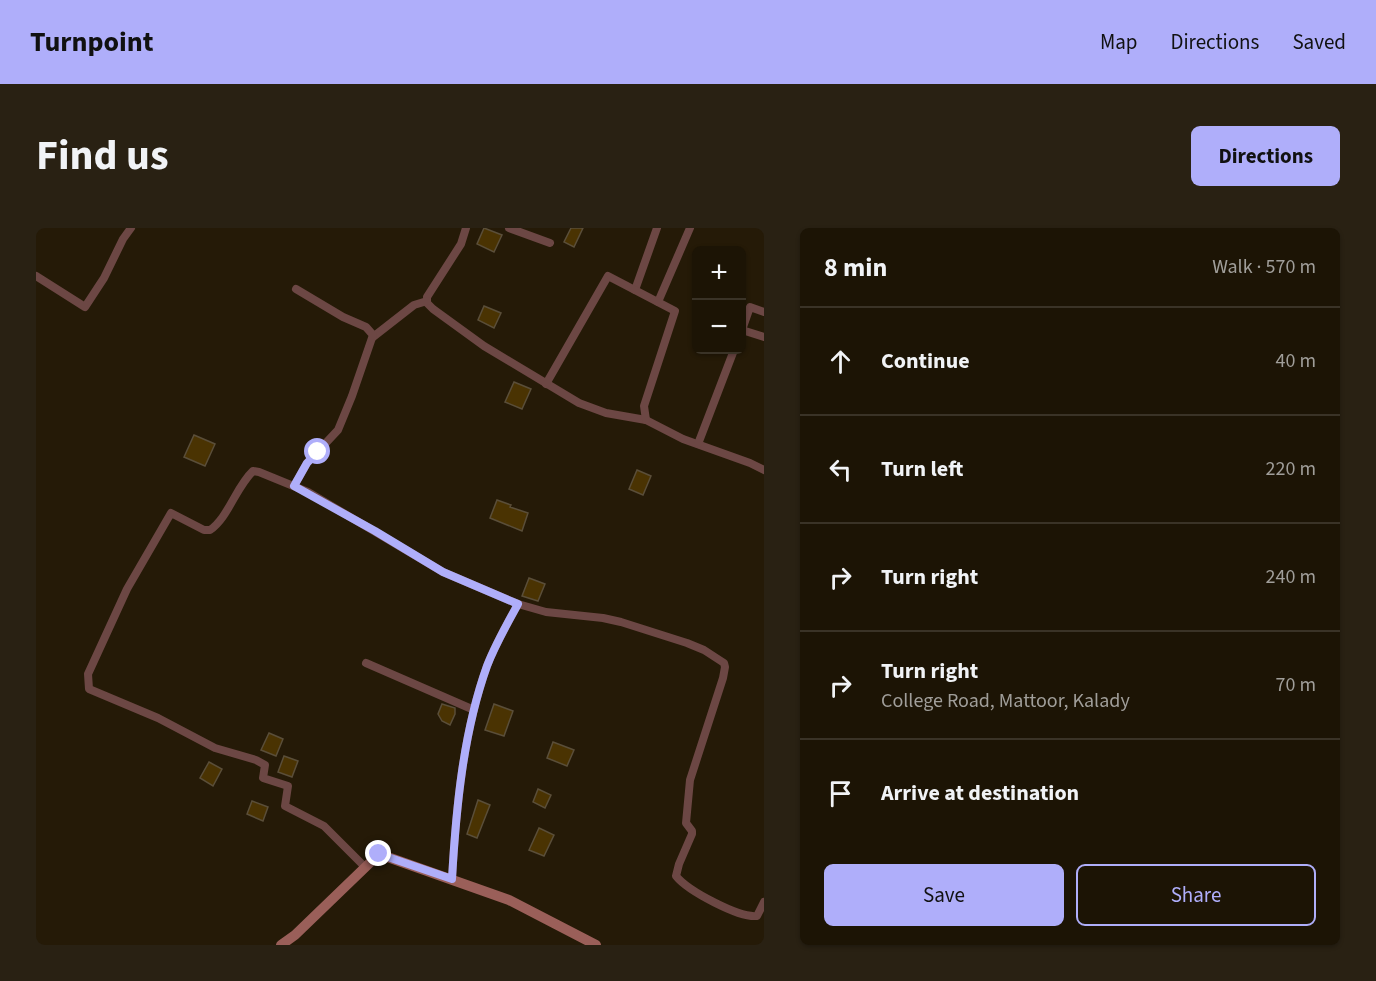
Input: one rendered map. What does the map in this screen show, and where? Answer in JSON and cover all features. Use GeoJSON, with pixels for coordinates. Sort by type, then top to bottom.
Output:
{"type":"FeatureCollection","features":[{"type":"Feature","properties":{"kind":"street"},"geometry":{"type":"LineString","coordinates":[[36,276],[85,307],[104,278],[123,238],[131,228]]}},
{"type":"Feature","properties":{"kind":"street"},"geometry":{"type":"LineString","coordinates":[[427,301],[429,293],[460,244],[466,228]]}},
{"type":"Feature","properties":{"kind":"street"},"geometry":{"type":"LineString","coordinates":[[508,228],[550,243]]}},
{"type":"Feature","properties":{"kind":"street"},"geometry":{"type":"LineString","coordinates":[[635,290],[657,228]]}},
{"type":"Feature","properties":{"kind":"street"},"geometry":{"type":"LineString","coordinates":[[658,302],[690,228]]}},
{"type":"Feature","properties":{"kind":"street"},"geometry":{"type":"LineString","coordinates":[[546,384],[608,276],[675,311],[644,406],[646,420]]}},
{"type":"Feature","properties":{"kind":"street"},"geometry":{"type":"LineString","coordinates":[[296,289],[366,327],[372,332],[373,337]]}},
{"type":"Feature","properties":{"kind":"street"},"geometry":{"type":"LineString","coordinates":[[294,486],[307,463],[338,430],[373,337],[414,305],[427,301]]}},
{"type":"Feature","properties":{"kind":"street"},"geometry":{"type":"LineString","coordinates":[[427,301],[433,309],[460,330],[546,384],[590,408],[646,420],[764,470]]}},
{"type":"Feature","properties":{"kind":"street"},"geometry":{"type":"LineString","coordinates":[[746,318],[750,307],[764,312]]}},
{"type":"Feature","properties":{"kind":"street"},"geometry":{"type":"LineString","coordinates":[[746,331],[764,337]]}},
{"type":"Feature","properties":{"kind":"street"},"geometry":{"type":"LineString","coordinates":[[699,444],[733,354]]}},
{"type":"Feature","properties":{"kind":"street"},"geometry":{"type":"LineString","coordinates":[[365,867],[324,826],[285,806],[288,786],[263,778],[265,765],[256,760],[215,748],[158,718],[89,688],[88,674],[127,589],[171,513],[204,530],[210,530],[253,471],[294,486],[443,572],[518,604],[546,612],[603,618],[632,625],[704,650],[724,663],[723,678],[716,703],[690,780],[686,823],[692,831],[676,876],[716,903],[749,916],[757,916],[764,902]]}},
{"type":"Feature","properties":{"kind":"street"},"geometry":{"type":"LineString","coordinates":[[452,879],[460,795],[474,710],[492,653],[518,604]]}},
{"type":"Feature","properties":{"kind":"street"},"geometry":{"type":"LineString","coordinates":[[366,663],[474,710]]}},
{"type":"Feature","properties":{"kind":"street"},"geometry":{"type":"LineString","coordinates":[[281,945],[379,854],[509,900],[596,945]]}},
{"type":"Feature","properties":{"kind":"building"},"geometry":{"type":"Polygon","coordinates":[[[484,228],[502,235],[494,252],[477,244],[484,228]]]}},
{"type":"Feature","properties":{"kind":"building"},"geometry":{"type":"Polygon","coordinates":[[[571,228],[583,228],[574,247],[564,242],[571,228]]]}},
{"type":"Feature","properties":{"kind":"building"},"geometry":{"type":"Polygon","coordinates":[[[484,306],[501,313],[494,328],[478,320],[484,306]]]}},
{"type":"Feature","properties":{"kind":"building"},"geometry":{"type":"Polygon","coordinates":[[[514,382],[531,389],[522,409],[505,402],[514,382]]]}},
{"type":"Feature","properties":{"kind":"building"},"geometry":{"type":"Polygon","coordinates":[[[194,435],[215,444],[205,466],[184,457],[194,435]]]}},
{"type":"Feature","properties":{"kind":"building"},"geometry":{"type":"Polygon","coordinates":[[[637,470],[651,476],[643,495],[629,489],[637,470]]]}},
{"type":"Feature","properties":{"kind":"building"},"geometry":{"type":"Polygon","coordinates":[[[497,500],[528,513],[522,531],[490,518],[497,500]]]}},
{"type":"Feature","properties":{"kind":"building"},"geometry":{"type":"Polygon","coordinates":[[[529,578],[545,584],[538,601],[522,596],[529,578]]]}},
{"type":"Feature","properties":{"kind":"building"},"geometry":{"type":"Polygon","coordinates":[[[442,704],[455,708],[450,725],[442,721],[438,714],[442,704]]]}},
{"type":"Feature","properties":{"kind":"building"},"geometry":{"type":"Polygon","coordinates":[[[494,704],[513,711],[504,736],[485,730],[494,704]]]}},
{"type":"Feature","properties":{"kind":"building"},"geometry":{"type":"Polygon","coordinates":[[[269,733],[283,739],[276,756],[261,750],[269,733]]]}},
{"type":"Feature","properties":{"kind":"building"},"geometry":{"type":"Polygon","coordinates":[[[553,742],[574,750],[567,766],[547,758],[553,742]]]}},
{"type":"Feature","properties":{"kind":"building"},"geometry":{"type":"Polygon","coordinates":[[[284,756],[298,761],[292,777],[278,772],[284,756]]]}},
{"type":"Feature","properties":{"kind":"building"},"geometry":{"type":"Polygon","coordinates":[[[209,762],[222,769],[213,786],[200,778],[209,762]]]}},
{"type":"Feature","properties":{"kind":"building"},"geometry":{"type":"Polygon","coordinates":[[[538,789],[551,795],[545,808],[533,802],[538,789]]]}},
{"type":"Feature","properties":{"kind":"building"},"geometry":{"type":"Polygon","coordinates":[[[478,800],[490,805],[477,838],[467,834],[478,800]]]}},
{"type":"Feature","properties":{"kind":"building"},"geometry":{"type":"Polygon","coordinates":[[[252,801],[268,807],[263,821],[247,814],[252,801]]]}},
{"type":"Feature","properties":{"kind":"building"},"geometry":{"type":"Polygon","coordinates":[[[539,828],[554,835],[544,856],[529,850],[539,828]]]}},
{"type":"Feature","properties":{"kind":"route"},"geometry":{"type":"LineString","coordinates":[[318,452],[307,463],[294,486],[308,492],[443,572],[518,604],[492,653],[474,710],[460,795],[452,879],[379,854]]}}]}
